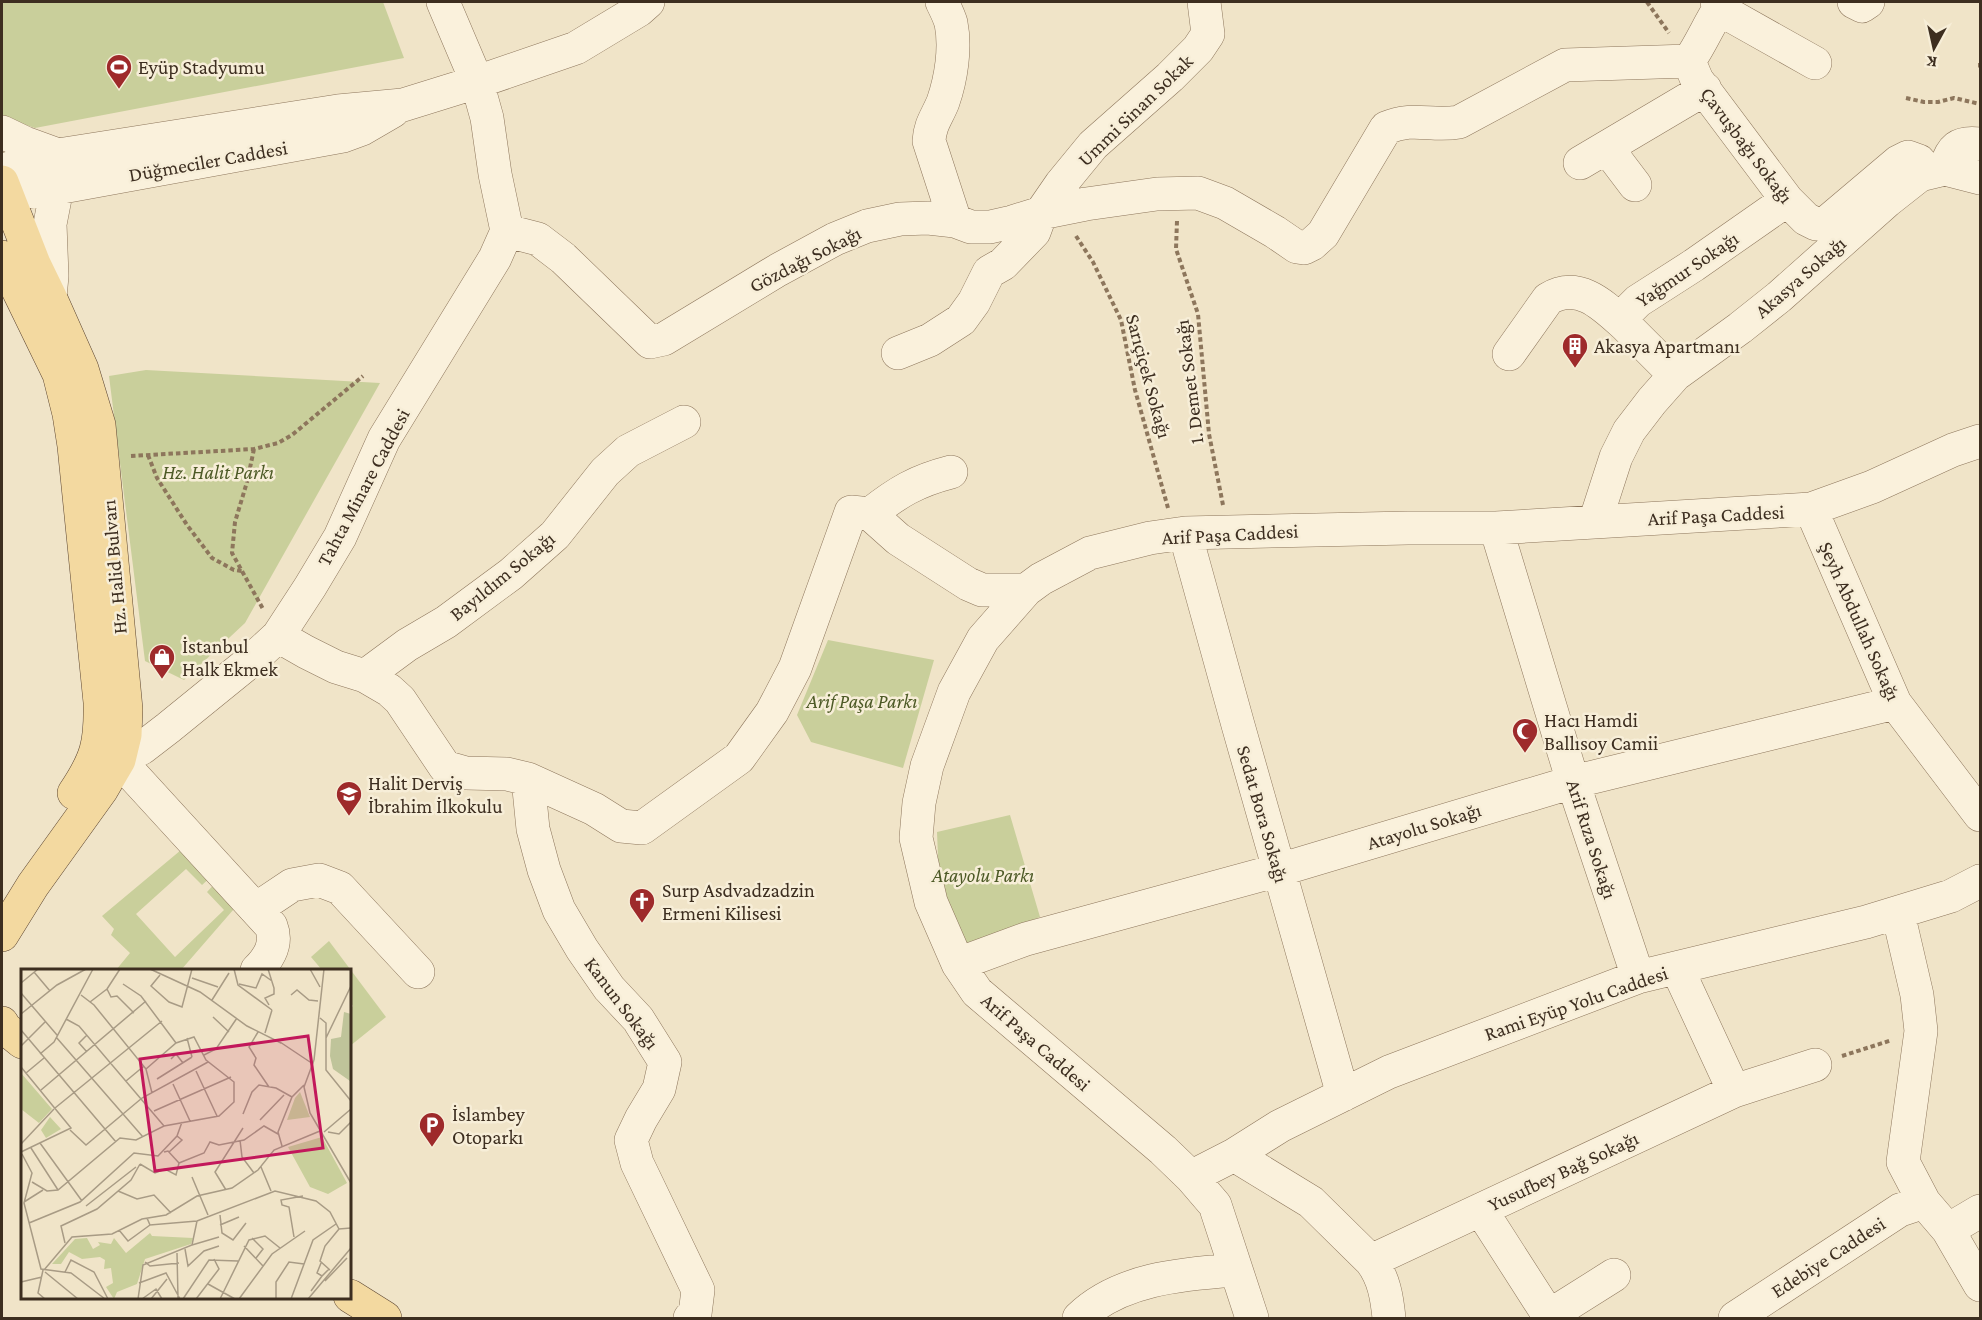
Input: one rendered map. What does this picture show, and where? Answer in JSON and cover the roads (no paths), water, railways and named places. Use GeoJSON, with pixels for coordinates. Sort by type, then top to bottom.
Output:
{"type":"FeatureCollection","features":[{"type":"Feature","properties":{"kind":"main road","name":"Hz. Halid Bulvarı"},"geometry":{"type":"LineString","coordinates":[[2,895],[85,777],[125,735],[124,678],[99,425],[82,369],[34,264],[3,185]]}},
{"type":"Feature","properties":{"kind":"main road","name":"Hz. Halid Bulvarı"},"geometry":{"type":"LineString","coordinates":[[2,257],[59,374],[69,414],[81,508],[100,702],[100,729],[109,754],[102,789],[33,885],[2,934]]}},
{"type":"Feature","properties":{"kind":"main road"},"geometry":{"type":"LineString","coordinates":[[2,1023],[21,1041]]}},
{"type":"Feature","properties":{"kind":"main road"},"geometry":{"type":"LineString","coordinates":[[2,1052],[21,1066]]}},
{"type":"Feature","properties":{"kind":"main road"},"geometry":{"type":"LineString","coordinates":[[351,1297],[385,1318]]}},
{"type":"Feature","properties":{"kind":"main road"},"geometry":{"type":"LineString","coordinates":[[339,1299],[362,1318]]}},
{"type":"Feature","properties":{"kind":"street"},"geometry":{"type":"LineString","coordinates":[[443,2],[477,82],[487,118],[495,174],[507,231]]}},
{"type":"Feature","properties":{"kind":"street","name":"Düğmeciler Caddesi"},"geometry":{"type":"LineString","coordinates":[[3,185],[58,155],[338,111],[403,105],[576,48],[639,10],[648,2]]}},
{"type":"Feature","properties":{"kind":"street"},"geometry":{"type":"LineString","coordinates":[[942,2],[951,23],[951,62],[944,99],[930,128],[929,141],[955,221]]}},
{"type":"Feature","properties":{"kind":"street","name":"Ummi Sinan Sokak"},"geometry":{"type":"LineString","coordinates":[[898,353],[930,340],[962,320],[989,272],[1003,264],[1034,232],[1041,213],[1093,145],[1198,49],[1208,34],[1204,2]]}},
{"type":"Feature","properties":{"kind":"street"},"geometry":{"type":"LineString","coordinates":[[1854,2],[1862,6],[1868,2]]}},
{"type":"Feature","properties":{"kind":"street"},"geometry":{"type":"LineString","coordinates":[[1689,61],[1703,41],[1718,5],[1815,63]]}},
{"type":"Feature","properties":{"kind":"street","name":"Gözdağı Sokağı"},"geometry":{"type":"LineString","coordinates":[[507,231],[538,239],[563,258],[650,342],[664,339],[778,270],[835,239],[856,230],[900,219],[928,218],[955,221],[971,227],[990,227],[1041,213],[1157,194],[1198,193],[1225,203],[1297,247],[1304,248],[1323,234],[1386,128],[1406,122],[1446,125],[1459,122],[1565,66],[1689,61]]}},
{"type":"Feature","properties":{"kind":"street","name":"Çavuşbağı Sokağı"},"geometry":{"type":"LineString","coordinates":[[1689,61],[1697,80],[1787,200],[1806,219],[1816,224],[1827,222],[1898,162],[1908,157],[1936,171]]}},
{"type":"Feature","properties":{"kind":"street"},"geometry":{"type":"LineString","coordinates":[[1635,185],[1594,155],[1705,89]]}},
{"type":"Feature","properties":{"kind":"street","name":"Düğmeciler Caddesi"},"geometry":{"type":"LineString","coordinates":[[3,185],[57,188],[343,136],[362,129],[403,105]]}},
{"type":"Feature","properties":{"kind":"street"},"geometry":{"type":"LineString","coordinates":[[2,132],[25,144],[58,155]]}},
{"type":"Feature","properties":{"kind":"street"},"geometry":{"type":"LineString","coordinates":[[1980,144],[1959,146],[1949,153],[1936,171],[1980,178]]}},
{"type":"Feature","properties":{"kind":"street","name":"Akasya Sokağı"},"geometry":{"type":"LineString","coordinates":[[1595,522],[1616,457],[1629,431],[1675,375],[1756,316],[1887,201],[1920,176],[1936,171]]}},
{"type":"Feature","properties":{"kind":"street"},"geometry":{"type":"LineString","coordinates":[[50,297],[52,276],[50,224],[57,188]]}},
{"type":"Feature","properties":{"kind":"street","name":"Yağmur Sokağı"},"geometry":{"type":"LineString","coordinates":[[1675,375],[1626,326],[1625,314],[1638,301],[1787,200]]}},
{"type":"Feature","properties":{"kind":"street","name":"Tahta Minare Caddesi"},"geometry":{"type":"LineString","coordinates":[[109,754],[142,748],[253,659],[278,636],[340,537],[384,440],[489,268],[507,231]]}},
{"type":"Feature","properties":{"kind":"street"},"geometry":{"type":"LineString","coordinates":[[1509,354],[1548,299],[1555,295],[1574,292],[1590,296],[1626,326]]}},
{"type":"Feature","properties":{"kind":"street","name":"Bayıldım Sokağı"},"geometry":{"type":"LineString","coordinates":[[365,676],[407,645],[446,622],[511,574],[555,535],[605,472],[628,451],[684,422]]}},
{"type":"Feature","properties":{"kind":"street","name":"Arif Paşa Caddesi"},"geometry":{"type":"LineString","coordinates":[[1191,1177],[1163,1150],[977,992],[958,964],[931,902],[916,838],[919,803],[927,766],[954,692],[966,669],[983,639],[1026,590],[1041,579],[1090,553],[1150,538],[1180,534],[1396,528],[1496,528],[1810,509],[1872,487],[1953,450],[1980,441]]}},
{"type":"Feature","properties":{"kind":"street"},"geometry":{"type":"LineString","coordinates":[[870,514],[899,492],[927,478],[951,472]]}},
{"type":"Feature","properties":{"kind":"street","name":"Şeyh Abdullah Sokağı"},"geometry":{"type":"LineString","coordinates":[[1810,509],[1895,703],[1980,815]]}},
{"type":"Feature","properties":{"kind":"street"},"geometry":{"type":"LineString","coordinates":[[278,636],[336,667],[365,676],[389,690],[400,700],[445,768],[466,773],[507,774],[528,780],[594,809],[621,826],[642,828],[740,758],[772,712],[795,668],[851,512],[870,514],[898,539],[968,584],[982,590],[1026,590]]}},
{"type":"Feature","properties":{"kind":"street","name":"Arif Rıza Sokağı"},"geometry":{"type":"LineString","coordinates":[[1496,528],[1573,782],[1638,977]]}},
{"type":"Feature","properties":{"kind":"street","name":"Sedat Bora Sokağı"},"geometry":{"type":"LineString","coordinates":[[1180,534],[1343,1095]]}},
{"type":"Feature","properties":{"kind":"street","name":"Atayolu Sokağı"},"geometry":{"type":"LineString","coordinates":[[958,964],[1026,939],[1279,870],[1573,782],[1895,703]]}},
{"type":"Feature","properties":{"kind":"street"},"geometry":{"type":"LineString","coordinates":[[109,754],[272,926],[274,935],[268,960],[258,969]]}},
{"type":"Feature","properties":{"kind":"street","name":"Kanun Sokağı"},"geometry":{"type":"LineString","coordinates":[[528,780],[533,829],[544,870],[559,910],[609,988],[638,1019],[665,1062],[659,1089],[631,1140],[637,1163],[698,1290],[695,1314],[690,1318]]}},
{"type":"Feature","properties":{"kind":"street"},"geometry":{"type":"LineString","coordinates":[[256,909],[292,885],[320,880],[340,888],[418,972]]}},
{"type":"Feature","properties":{"kind":"street","name":"Rami Eyüp Yolu Caddesi"},"geometry":{"type":"LineString","coordinates":[[1191,1177],[1234,1155],[1280,1126],[1389,1072],[1638,977],[1898,913],[1951,896],[1980,881]]}},
{"type":"Feature","properties":{"kind":"street"},"geometry":{"type":"LineString","coordinates":[[1898,913],[1917,995],[1922,1031],[1903,1162],[1923,1202],[1948,1230],[1980,1286]]}},
{"type":"Feature","properties":{"kind":"street"},"geometry":{"type":"LineString","coordinates":[[1677,968],[1734,1091]]}},
{"type":"Feature","properties":{"kind":"street","name":"Yusufbey Bağ Sokağı"},"geometry":{"type":"LineString","coordinates":[[1371,1261],[1734,1091],[1815,1065]]}},
{"type":"Feature","properties":{"kind":"street"},"geometry":{"type":"LineString","coordinates":[[1234,1155],[1311,1202],[1371,1261],[1384,1285],[1389,1318]]}},
{"type":"Feature","properties":{"kind":"street"},"geometry":{"type":"LineString","coordinates":[[1191,1177],[1215,1205],[1252,1318]]}},
{"type":"Feature","properties":{"kind":"street","name":"Edebiye Caddesi"},"geometry":{"type":"LineString","coordinates":[[1735,1318],[1900,1210],[1923,1202]]}},
{"type":"Feature","properties":{"kind":"street"},"geometry":{"type":"LineString","coordinates":[[1481,1210],[1550,1316],[1614,1275]]}},
{"type":"Feature","properties":{"kind":"street"},"geometry":{"type":"LineString","coordinates":[[1948,1230],[1980,1211]]}},
{"type":"Feature","properties":{"kind":"street"},"geometry":{"type":"LineString","coordinates":[[1078,1318],[1124,1289],[1184,1273],[1235,1270]]}},
{"type":"Feature","properties":{"kind":"place","name":"Eyüp Stadyumu"},"geometry":{"type":"Point","coordinates":[119,90]}},
{"type":"Feature","properties":{"kind":"place","name":"Akasya Apartmanı"},"geometry":{"type":"Point","coordinates":[1575,369]}},
{"type":"Feature","properties":{"kind":"place","name":"İstanbul Halk Ekmek"},"geometry":{"type":"Point","coordinates":[162,680]}},
{"type":"Feature","properties":{"kind":"place","name":"Hacı Hamdi Ballısoy Camii"},"geometry":{"type":"Point","coordinates":[1525,754]}},
{"type":"Feature","properties":{"kind":"place","name":"Halit Derviş İbrahim İlkokulu"},"geometry":{"type":"Point","coordinates":[349,817]}},
{"type":"Feature","properties":{"kind":"place","name":"Surp Asdvadzadzin Ermeni Kilisesi"},"geometry":{"type":"Point","coordinates":[642,924]}},
{"type":"Feature","properties":{"kind":"place","name":"İslambey Otoparkı"},"geometry":{"type":"Point","coordinates":[432,1148]}},
{"type":"Feature","properties":{"kind":"park label","name":"Hz. Halit Parkı"},"geometry":{"type":"Point","coordinates":[218,472]}},
{"type":"Feature","properties":{"kind":"park label","name":"Arif Paşa Parkı"},"geometry":{"type":"Point","coordinates":[862,701]}},
{"type":"Feature","properties":{"kind":"park label","name":"Atayolu Parkı"},"geometry":{"type":"Point","coordinates":[983,875]}}]}
